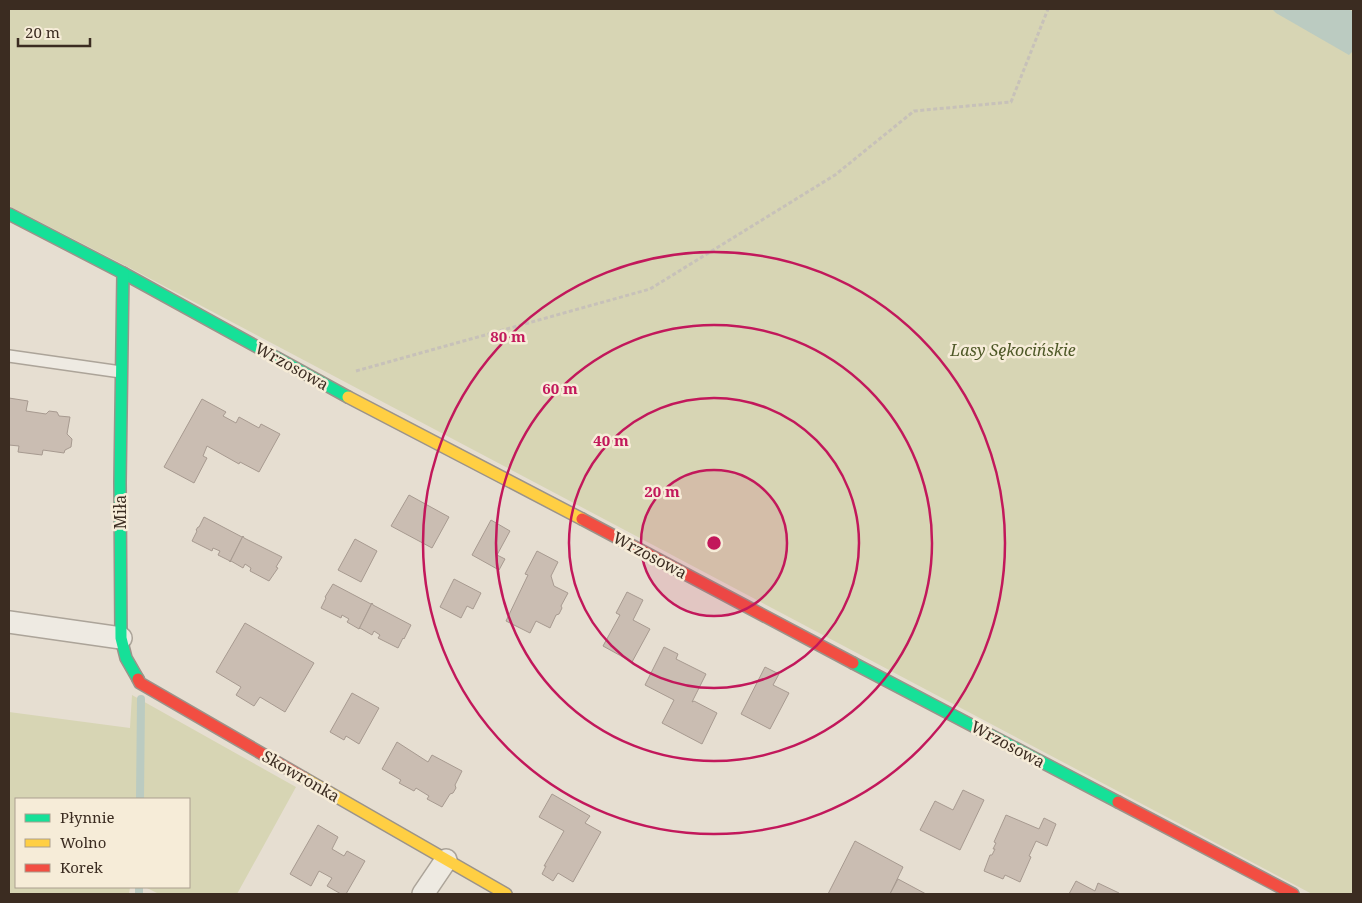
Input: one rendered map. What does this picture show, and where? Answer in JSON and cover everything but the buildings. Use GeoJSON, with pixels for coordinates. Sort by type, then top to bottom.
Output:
{"type":"FeatureCollection","features":[{"type":"Feature","properties":{"kind":"street","name":"Wrzosowa"},"geometry":{"type":"LineString","coordinates":[[9,214],[123,273],[319,381],[1293,894]]}},
{"type":"Feature","properties":{"kind":"street","name":"Miła"},"geometry":{"type":"LineString","coordinates":[[121,638],[120,482],[123,273]]}},
{"type":"Feature","properties":{"kind":"street"},"geometry":{"type":"LineString","coordinates":[[9,622],[121,638]]}},
{"type":"Feature","properties":{"kind":"street","name":"Skowronka"},"geometry":{"type":"LineString","coordinates":[[121,638],[126,658],[140,683],[506,894]]}},
{"type":"Feature","properties":{"kind":"street"},"geometry":{"type":"LineString","coordinates":[[423,894],[446,860]]}},
{"type":"Feature","properties":{"kind":"lane"},"geometry":{"type":"LineString","coordinates":[[9,356],[121,372]]}},
{"type":"Feature","properties":{"kind":"path"},"geometry":{"type":"LineString","coordinates":[[319,381],[650,289],[835,175],[914,111],[1011,102],[1048,9]]}},
{"type":"Feature","properties":{"kind":"green space","name":"Lasy Sękocińskie"},"geometry":{"type":"Polygon","coordinates":[[[9,9],[1353,9],[1353,894],[1312,894],[130,268],[9,206],[9,9]]]}},
{"type":"Feature","properties":{"kind":"green space"},"geometry":{"type":"Polygon","coordinates":[[[132,695],[296,787],[237,894],[159,894],[147,888],[190,888],[190,798],[15,798],[15,888],[130,888],[129,894],[9,894],[9,712],[130,728],[132,695]]]}},
{"type":"Feature","properties":{"kind":"shaded area"},"geometry":{"type":"Polygon","coordinates":[[[1272,9],[1349,9],[1353,12],[1353,51],[1349,55],[1272,9]]]}},
{"type":"Feature","properties":{"kind":"waterway"},"geometry":{"type":"LineString","coordinates":[[140,798],[141,699]]}},
{"type":"Feature","properties":{"kind":"waterway"},"geometry":{"type":"LineString","coordinates":[[139,888],[139,894]]}},
{"type":"Feature","properties":{"kind":"traffic: fast"},"geometry":{"type":"LineString","coordinates":[[9,214],[123,273],[348,397]]}},
{"type":"Feature","properties":{"kind":"traffic: fast"},"geometry":{"type":"LineString","coordinates":[[123,273],[120,482],[121,638],[126,658],[138,679]]}},
{"type":"Feature","properties":{"kind":"traffic: fast"},"geometry":{"type":"LineString","coordinates":[[853,663],[1118,802]]}},
{"type":"Feature","properties":{"kind":"traffic: slow"},"geometry":{"type":"LineString","coordinates":[[348,397],[582,519]]}},
{"type":"Feature","properties":{"kind":"traffic: slow"},"geometry":{"type":"LineString","coordinates":[[304,778],[506,894]]}},
{"type":"Feature","properties":{"kind":"traffic: jam"},"geometry":{"type":"LineString","coordinates":[[582,519],[853,663]]}},
{"type":"Feature","properties":{"kind":"traffic: jam"},"geometry":{"type":"LineString","coordinates":[[138,679],[140,683],[304,778]]}},
{"type":"Feature","properties":{"kind":"traffic: jam"},"geometry":{"type":"LineString","coordinates":[[1118,802],[1293,894]]}}]}
